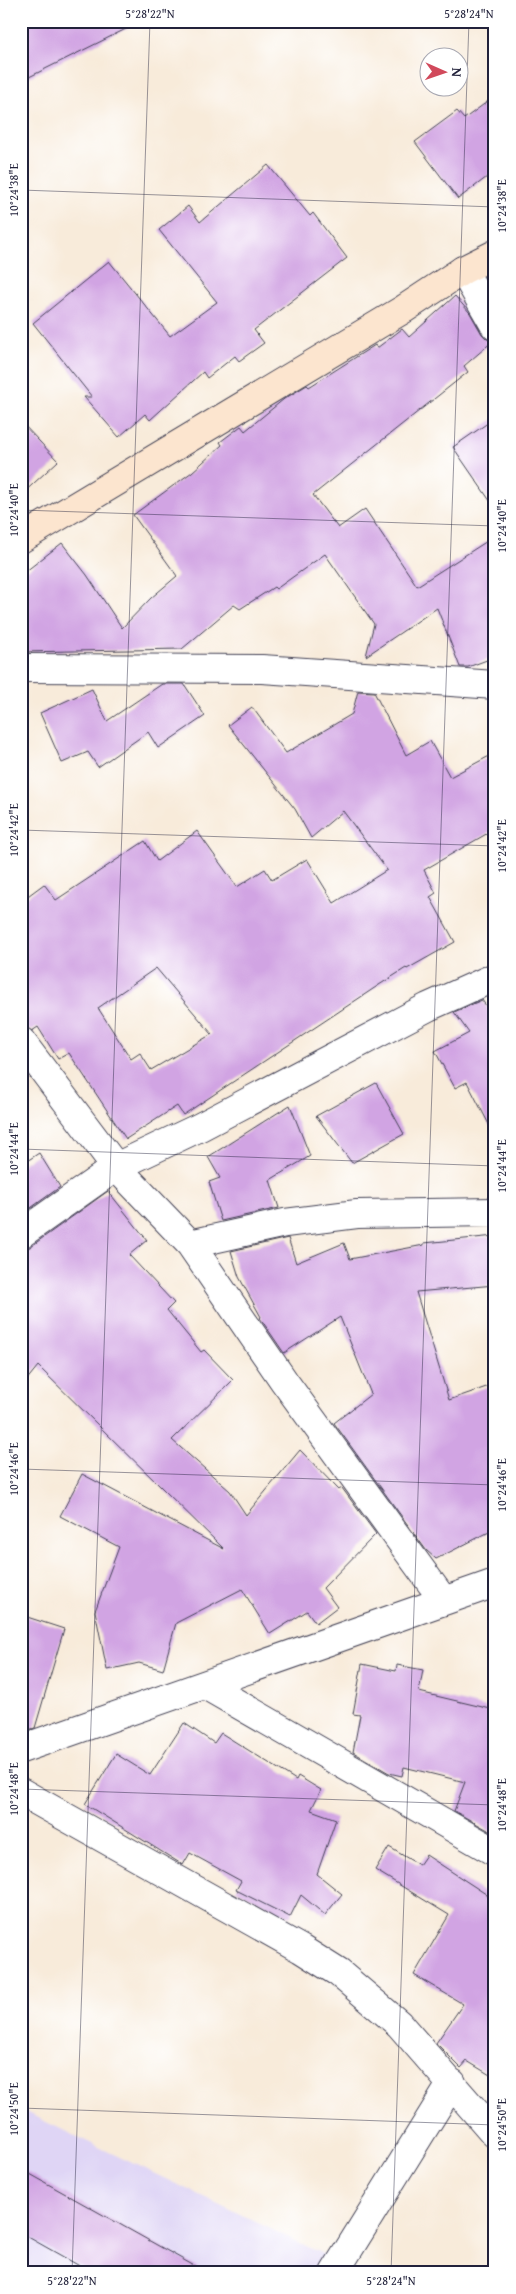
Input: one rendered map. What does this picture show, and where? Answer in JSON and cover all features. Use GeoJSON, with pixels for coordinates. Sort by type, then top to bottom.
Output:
{"type":"FeatureCollection","features":[{"type":"Feature","properties":{"kind":"street"},"geometry":{"type":"LineString","coordinates":[[21,539],[404,309],[463,270],[495,254]]}},
{"type":"Feature","properties":{"kind":"street"},"geometry":{"type":"LineString","coordinates":[[463,270],[495,326]]}},
{"type":"Feature","properties":{"kind":"street"},"geometry":{"type":"LineString","coordinates":[[21,668],[262,669],[495,685]]}},
{"type":"Feature","properties":{"kind":"street"},"geometry":{"type":"LineString","coordinates":[[21,1234],[116,1167],[200,1126],[428,1007],[495,977]]}},
{"type":"Feature","properties":{"kind":"street"},"geometry":{"type":"LineString","coordinates":[[21,1041],[116,1167],[190,1244],[284,1381],[444,1601]]}},
{"type":"Feature","properties":{"kind":"street"},"geometry":{"type":"LineString","coordinates":[[190,1244],[285,1223],[357,1214],[495,1212]]}},
{"type":"Feature","properties":{"kind":"street"},"geometry":{"type":"LineString","coordinates":[[21,1749],[495,1583]]}},
{"type":"Feature","properties":{"kind":"street"},"geometry":{"type":"LineString","coordinates":[[205,1685],[495,1852]]}},
{"type":"Feature","properties":{"kind":"street"},"geometry":{"type":"LineString","coordinates":[[21,1792],[301,1949],[340,1973],[399,2024],[495,2134]]}},
{"type":"Feature","properties":{"kind":"street"},"geometry":{"type":"LineString","coordinates":[[334,2273],[452,2083]]}},
{"type":"Feature","properties":{"kind":"shaded area"},"geometry":{"type":"Polygon","coordinates":[[[21,2110],[363,2273],[21,2273],[21,2110]]]}},
{"type":"Feature","properties":{"kind":"building"},"geometry":{"type":"Polygon","coordinates":[[[21,21],[142,21],[21,81],[21,21]]]}},
{"type":"Feature","properties":{"kind":"building"},"geometry":{"type":"Polygon","coordinates":[[[495,96],[495,171],[458,199],[415,142],[457,111],[464,119],[495,96]]]}},
{"type":"Feature","properties":{"kind":"building"},"geometry":{"type":"Polygon","coordinates":[[[268,165],[310,216],[313,213],[347,258],[254,330],[264,343],[239,361],[235,356],[207,378],[203,372],[150,420],[145,414],[119,437],[84,397],[92,397],[33,323],[109,261],[170,336],[217,302],[159,230],[188,206],[200,222],[268,165]]]}},
{"type":"Feature","properties":{"kind":"building"},"geometry":{"type":"Polygon","coordinates":[[[455,296],[470,313],[482,334],[487,339],[493,341],[464,366],[468,372],[313,495],[338,528],[365,509],[417,586],[495,536],[495,657],[468,667],[460,667],[437,608],[366,656],[374,624],[325,554],[276,589],[274,587],[240,609],[234,605],[182,649],[21,652],[21,575],[62,543],[87,575],[122,628],[151,598],[177,576],[133,515],[192,472],[222,445],[220,442],[241,426],[245,431],[284,399],[307,385],[309,387],[375,345],[377,348],[402,329],[409,337],[455,296]]]}},
{"type":"Feature","properties":{"kind":"building"},"geometry":{"type":"Polygon","coordinates":[[[495,418],[495,508],[453,447],[495,418]]]}},
{"type":"Feature","properties":{"kind":"building"},"geometry":{"type":"Polygon","coordinates":[[[21,422],[58,461],[21,495],[21,422]]]}},
{"type":"Feature","properties":{"kind":"building"},"geometry":{"type":"Polygon","coordinates":[[[162,684],[184,684],[205,716],[158,748],[148,732],[98,767],[88,752],[62,763],[40,713],[92,689],[107,721],[162,684]]]}},
{"type":"Feature","properties":{"kind":"building"},"geometry":{"type":"Polygon","coordinates":[[[358,691],[374,692],[406,755],[430,741],[450,777],[495,753],[495,829],[424,870],[436,893],[430,897],[455,942],[406,968],[379,985],[183,1115],[177,1106],[126,1139],[69,1053],[58,1059],[38,1027],[32,1031],[21,1026],[21,901],[44,884],[56,900],[145,841],[157,861],[197,831],[237,887],[265,869],[272,880],[307,859],[334,903],[387,870],[343,811],[311,838],[295,809],[228,725],[252,707],[286,753],[352,714],[358,691]],[[156,968],[98,1008],[131,1059],[140,1053],[151,1070],[212,1034],[156,968]]]}},
{"type":"Feature","properties":{"kind":"building"},"geometry":{"type":"Polygon","coordinates":[[[482,1000],[495,1019],[495,1136],[467,1082],[455,1088],[435,1051],[469,1033],[454,1012],[482,1000]]]}},
{"type":"Feature","properties":{"kind":"building"},"geometry":{"type":"Polygon","coordinates":[[[376,1083],[404,1134],[352,1163],[316,1116],[376,1083]]]}},
{"type":"Feature","properties":{"kind":"building"},"geometry":{"type":"Polygon","coordinates":[[[290,1105],[310,1156],[270,1180],[279,1208],[221,1221],[209,1182],[220,1178],[208,1157],[290,1105]]]}},
{"type":"Feature","properties":{"kind":"building"},"geometry":{"type":"Polygon","coordinates":[[[39,1153],[60,1187],[21,1215],[21,1165],[39,1153]]]}},
{"type":"Feature","properties":{"kind":"building"},"geometry":{"type":"Polygon","coordinates":[[[108,1191],[147,1240],[129,1255],[174,1303],[167,1310],[201,1352],[204,1350],[233,1380],[172,1440],[230,1491],[246,1515],[300,1450],[339,1490],[342,1488],[376,1534],[323,1588],[337,1607],[316,1623],[307,1611],[270,1634],[242,1589],[176,1623],[163,1670],[139,1663],[107,1670],[95,1611],[119,1547],[60,1516],[82,1474],[224,1549],[38,1366],[21,1387],[21,1249],[30,1247],[108,1191]]]}},
{"type":"Feature","properties":{"kind":"building"},"geometry":{"type":"Polygon","coordinates":[[[495,1236],[495,1285],[416,1292],[449,1400],[495,1384],[495,1529],[436,1559],[426,1550],[334,1423],[371,1394],[340,1317],[284,1353],[260,1318],[239,1277],[231,1251],[288,1238],[296,1263],[344,1243],[350,1259],[424,1245],[424,1243],[495,1236]]]}},
{"type":"Feature","properties":{"kind":"building"},"geometry":{"type":"Polygon","coordinates":[[[21,1615],[64,1629],[35,1728],[21,1732],[21,1615]]]}},
{"type":"Feature","properties":{"kind":"building"},"geometry":{"type":"Polygon","coordinates":[[[362,1664],[396,1671],[397,1665],[423,1670],[419,1692],[495,1710],[495,1834],[454,1811],[465,1782],[404,1767],[402,1776],[389,1773],[353,1752],[360,1715],[353,1714],[362,1664]]]}},
{"type":"Feature","properties":{"kind":"building"},"geometry":{"type":"Polygon","coordinates":[[[184,1723],[214,1743],[221,1733],[296,1780],[298,1776],[321,1790],[311,1810],[336,1819],[317,1874],[342,1894],[325,1915],[301,1895],[290,1917],[236,1890],[241,1881],[190,1853],[183,1865],[85,1804],[116,1754],[150,1775],[184,1723]]]}},
{"type":"Feature","properties":{"kind":"building"},"geometry":{"type":"Polygon","coordinates":[[[389,1847],[419,1865],[426,1855],[495,1900],[495,2078],[467,2061],[461,2068],[436,2043],[463,2004],[414,1975],[449,1915],[375,1870],[389,1847]]]}},
{"type":"Feature","properties":{"kind":"building"},"geometry":{"type":"Polygon","coordinates":[[[21,2169],[207,2273],[92,2273],[21,2233],[21,2169]]]}}]}
